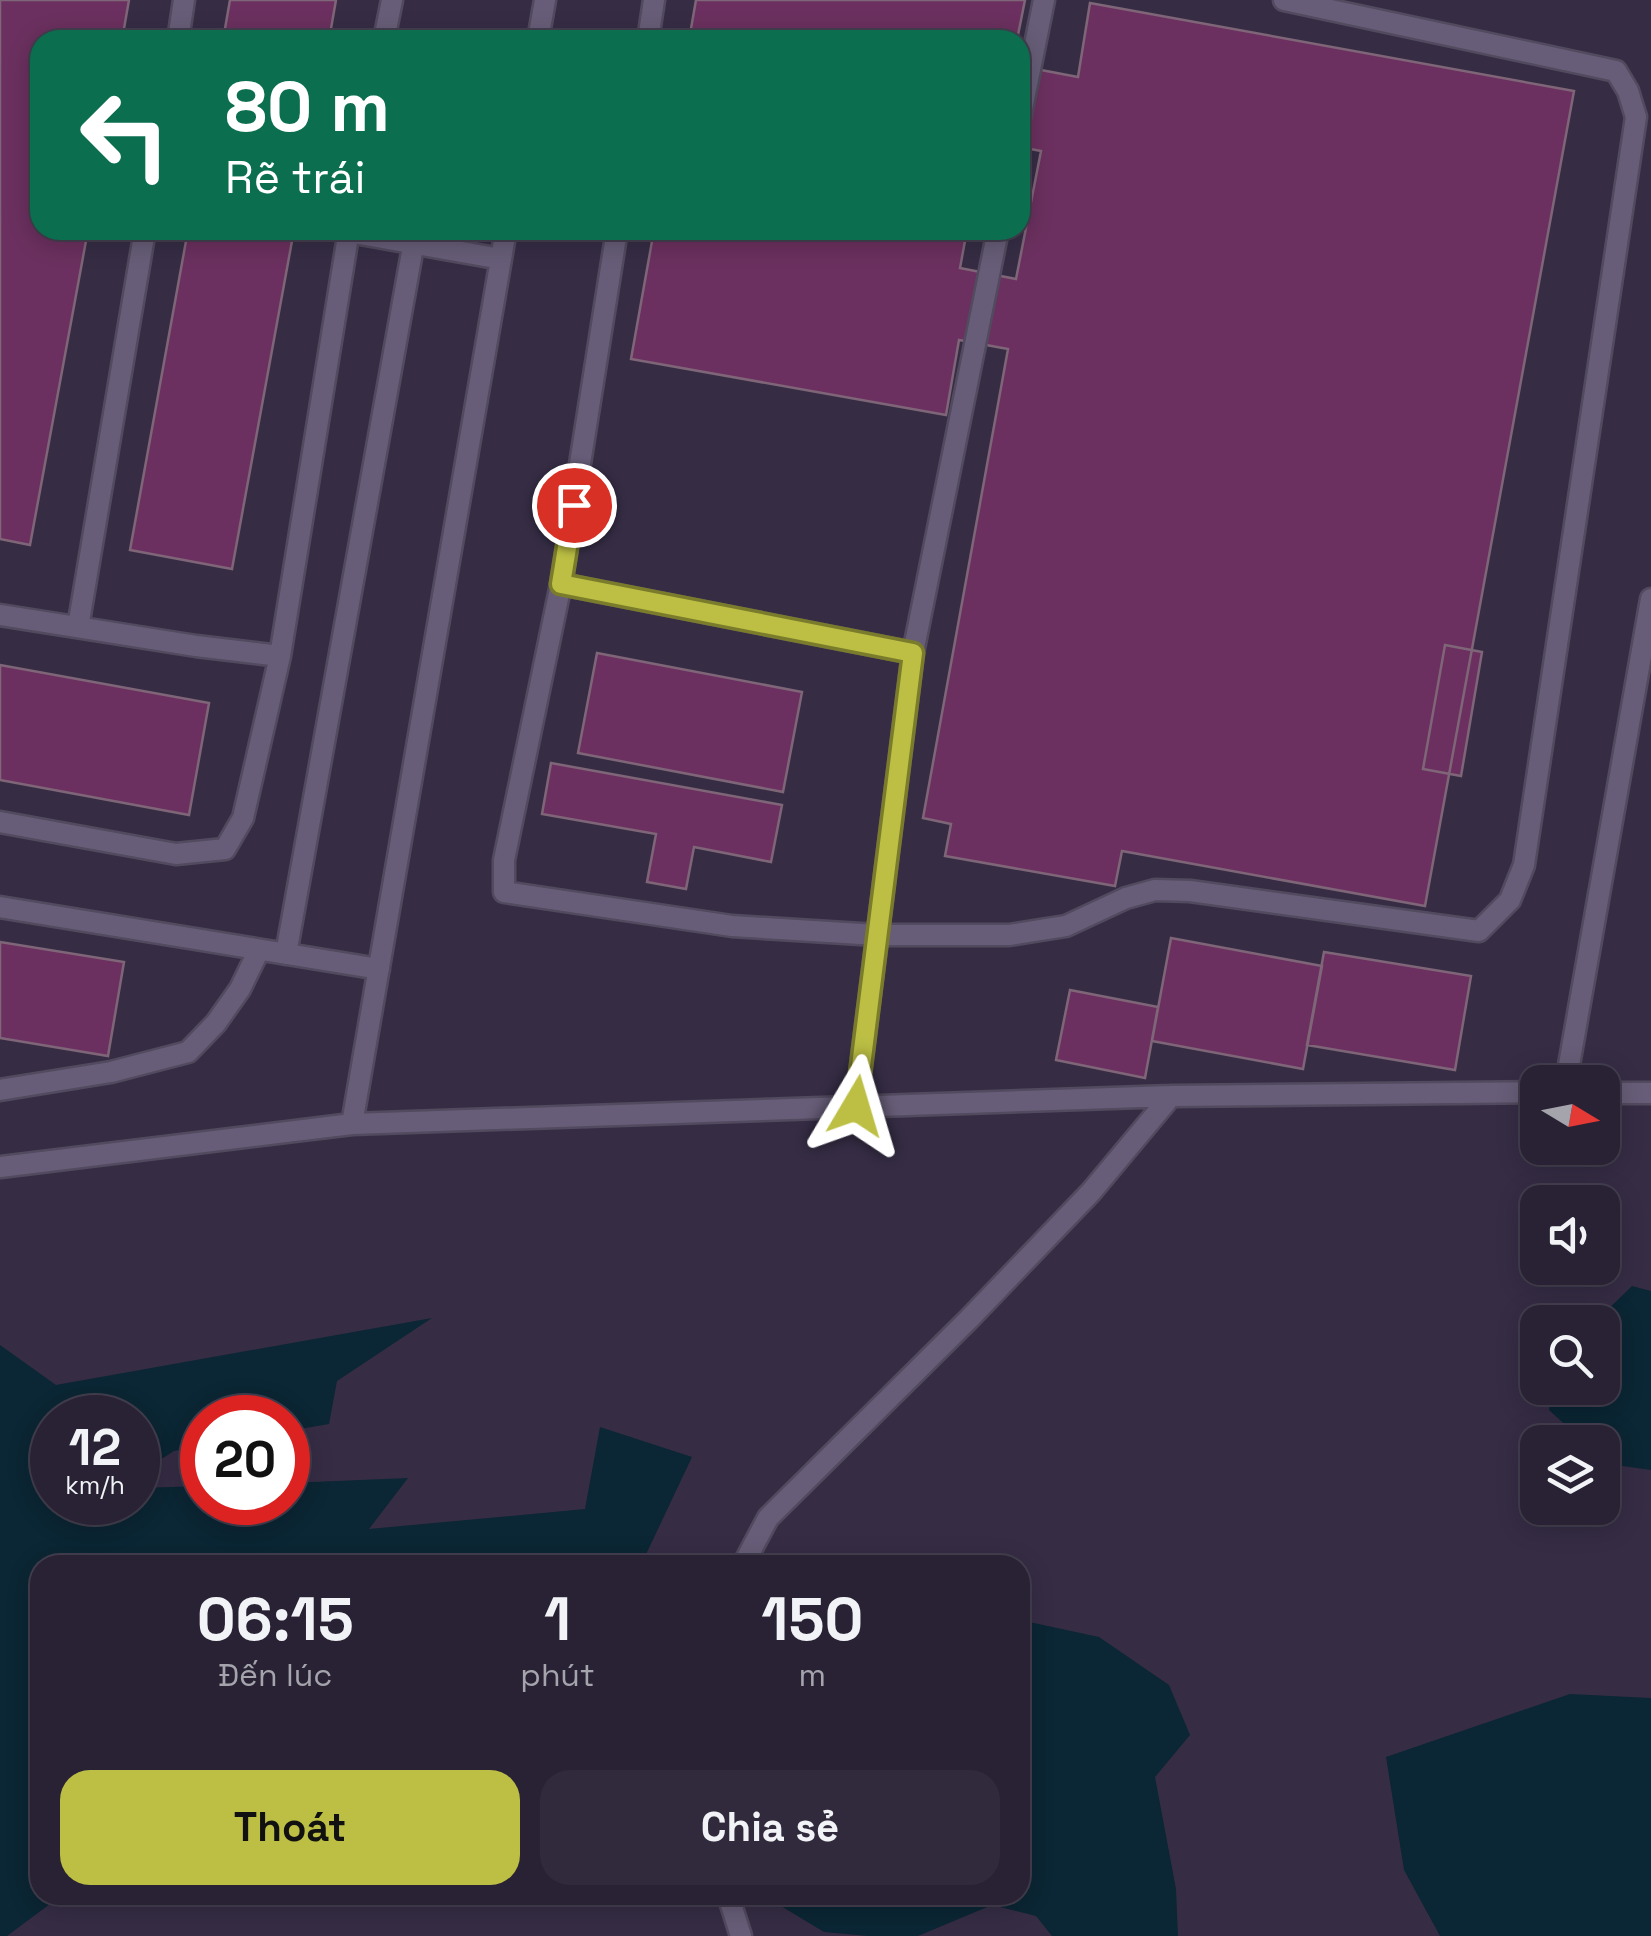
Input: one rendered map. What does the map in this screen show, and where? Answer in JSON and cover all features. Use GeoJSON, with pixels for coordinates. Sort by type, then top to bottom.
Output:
{"type":"FeatureCollection","features":[{"type":"Feature","properties":{"kind":"lane"},"geometry":{"type":"LineString","coordinates":[[180,30],[184,0]]}},
{"type":"Feature","properties":{"kind":"lane"},"geometry":{"type":"LineString","coordinates":[[386,30],[392,0]]}},
{"type":"Feature","properties":{"kind":"lane"},"geometry":{"type":"LineString","coordinates":[[540,30],[545,0]]}},
{"type":"Feature","properties":{"kind":"lane"},"geometry":{"type":"LineString","coordinates":[[650,30],[654,0]]}},
{"type":"Feature","properties":{"kind":"lane"},"geometry":{"type":"LineString","coordinates":[[1030,69],[1044,0]]}},
{"type":"Feature","properties":{"kind":"lane"},"geometry":{"type":"LineString","coordinates":[[616,240],[561,584],[504,860],[504,892],[732,926],[877,935],[1009,935],[1066,926],[1126,898],[1155,890],[1190,891],[1478,932],[1510,900],[1524,865],[1636,117],[1628,91],[1616,71],[1284,0]]}},
{"type":"Feature","properties":{"kind":"lane"},"geometry":{"type":"LineString","coordinates":[[78,627],[143,240]]}},
{"type":"Feature","properties":{"kind":"lane"},"geometry":{"type":"LineString","coordinates":[[0,822],[176,854],[225,850],[243,818],[280,656],[348,240]]}},
{"type":"Feature","properties":{"kind":"lane"},"geometry":{"type":"LineString","coordinates":[[286,954],[415,240]]}},
{"type":"Feature","properties":{"kind":"lane"},"geometry":{"type":"LineString","coordinates":[[428,240],[501,259]]}},
{"type":"Feature","properties":{"kind":"lane"},"geometry":{"type":"LineString","coordinates":[[352,1124],[504,240]]}},
{"type":"Feature","properties":{"kind":"lane"},"geometry":{"type":"LineString","coordinates":[[856,1106],[913,653],[996,240]]}},
{"type":"Feature","properties":{"kind":"lane"},"geometry":{"type":"LineString","coordinates":[[561,584],[913,653]]}},
{"type":"Feature","properties":{"kind":"lane"},"geometry":{"type":"LineString","coordinates":[[1569,1065],[1651,599]]}},
{"type":"Feature","properties":{"kind":"lane"},"geometry":{"type":"LineString","coordinates":[[0,615],[280,656]]}},
{"type":"Feature","properties":{"kind":"lane"},"geometry":{"type":"LineString","coordinates":[[0,907],[378,970]]}},
{"type":"Feature","properties":{"kind":"lane"},"geometry":{"type":"LineString","coordinates":[[0,1090],[111,1072],[188,1052],[216,1023],[259,950]]}},
{"type":"Feature","properties":{"kind":"lane"},"geometry":{"type":"LineString","coordinates":[[0,1166],[352,1124],[1172,1096],[1520,1092]]}},
{"type":"Feature","properties":{"kind":"lane"},"geometry":{"type":"LineString","coordinates":[[1620,1092],[1651,1093]]}},
{"type":"Feature","properties":{"kind":"lane"},"geometry":{"type":"LineString","coordinates":[[748,1555],[768,1518],[1091,1192],[1172,1096]]}},
{"type":"Feature","properties":{"kind":"lane"},"geometry":{"type":"LineString","coordinates":[[731,1905],[741,1936]]}},
{"type":"Feature","properties":{"kind":"water"},"geometry":{"type":"Polygon","coordinates":[[[1632,1286],[1651,1291],[1651,1470],[1620,1466],[1620,1425],[1565,1425],[1549,1410],[1550,1405],[1620,1405],[1620,1305],[1612,1305],[1632,1286]]]}},
{"type":"Feature","properties":{"kind":"water"},"geometry":{"type":"Polygon","coordinates":[[[432,1318],[337,1381],[329,1424],[310,1427],[310,1395],[180,1395],[180,1450],[160,1460],[160,1395],[30,1395],[30,1525],[160,1525],[160,1487],[180,1487],[180,1525],[310,1525],[310,1482],[408,1478],[369,1529],[585,1509],[600,1427],[692,1457],[646,1555],[30,1555],[30,1905],[49,1905],[7,1936],[0,1936],[0,1345],[56,1385],[432,1318]]]}},
{"type":"Feature","properties":{"kind":"water"},"geometry":{"type":"Polygon","coordinates":[[[1030,1622],[1099,1637],[1169,1685],[1190,1735],[1155,1777],[1176,1889],[1178,1936],[1052,1936],[1036,1916],[992,1905],[1030,1905],[1030,1622]]]}},
{"type":"Feature","properties":{"kind":"water"},"geometry":{"type":"Polygon","coordinates":[[[1570,1694],[1651,1698],[1651,1936],[1440,1936],[1404,1870],[1386,1757],[1570,1694]]]}},
{"type":"Feature","properties":{"kind":"water"},"geometry":{"type":"Polygon","coordinates":[[[779,1905],[992,1905],[918,1936],[824,1932],[779,1905]]]}},
{"type":"Feature","properties":{"kind":"building"},"geometry":{"type":"Polygon","coordinates":[[[0,0],[129,0],[124,30],[30,30],[30,240],[86,240],[30,545],[0,539],[0,0]]]}},
{"type":"Feature","properties":{"kind":"building"},"geometry":{"type":"Polygon","coordinates":[[[230,0],[336,0],[331,30],[225,30],[230,0]]]}},
{"type":"Feature","properties":{"kind":"building"},"geometry":{"type":"Polygon","coordinates":[[[696,0],[1025,0],[1019,30],[691,30],[696,0]]]}},
{"type":"Feature","properties":{"kind":"building"},"geometry":{"type":"Polygon","coordinates":[[[1090,3],[1574,91],[1425,906],[1122,851],[1115,886],[945,856],[951,824],[923,818],[1008,349],[959,340],[946,415],[631,359],[652,240],[965,240],[960,268],[1016,279],[1024,240],[1030,240],[1030,207],[1041,151],[1030,149],[1030,68],[1078,77],[1090,3]]]}},
{"type":"Feature","properties":{"kind":"building"},"geometry":{"type":"Polygon","coordinates":[[[186,240],[292,240],[232,569],[130,550],[186,240]]]}},
{"type":"Feature","properties":{"kind":"building"},"geometry":{"type":"Polygon","coordinates":[[[1445,645],[1482,652],[1461,776],[1423,769],[1445,645]]]}},
{"type":"Feature","properties":{"kind":"building"},"geometry":{"type":"Polygon","coordinates":[[[597,653],[802,692],[783,792],[578,753],[597,653]]]}},
{"type":"Feature","properties":{"kind":"building"},"geometry":{"type":"Polygon","coordinates":[[[0,665],[209,703],[189,815],[0,780],[0,665]]]}},
{"type":"Feature","properties":{"kind":"building"},"geometry":{"type":"Polygon","coordinates":[[[551,763],[782,805],[771,862],[694,847],[686,889],[647,882],[656,834],[542,814],[551,763]]]}},
{"type":"Feature","properties":{"kind":"building"},"geometry":{"type":"Polygon","coordinates":[[[1171,938],[1322,966],[1303,1069],[1152,1041],[1171,938]]]}},
{"type":"Feature","properties":{"kind":"building"},"geometry":{"type":"Polygon","coordinates":[[[0,942],[124,962],[108,1056],[0,1038],[0,942]]]}},
{"type":"Feature","properties":{"kind":"building"},"geometry":{"type":"Polygon","coordinates":[[[1324,952],[1471,976],[1455,1070],[1307,1045],[1324,952]]]}},
{"type":"Feature","properties":{"kind":"building"},"geometry":{"type":"Polygon","coordinates":[[[1070,990],[1158,1007],[1145,1078],[1056,1060],[1070,990]]]}},
{"type":"Feature","properties":{"kind":"route"},"geometry":{"type":"LineString","coordinates":[[574,505],[561,584],[913,653],[856,1106]]}}]}
